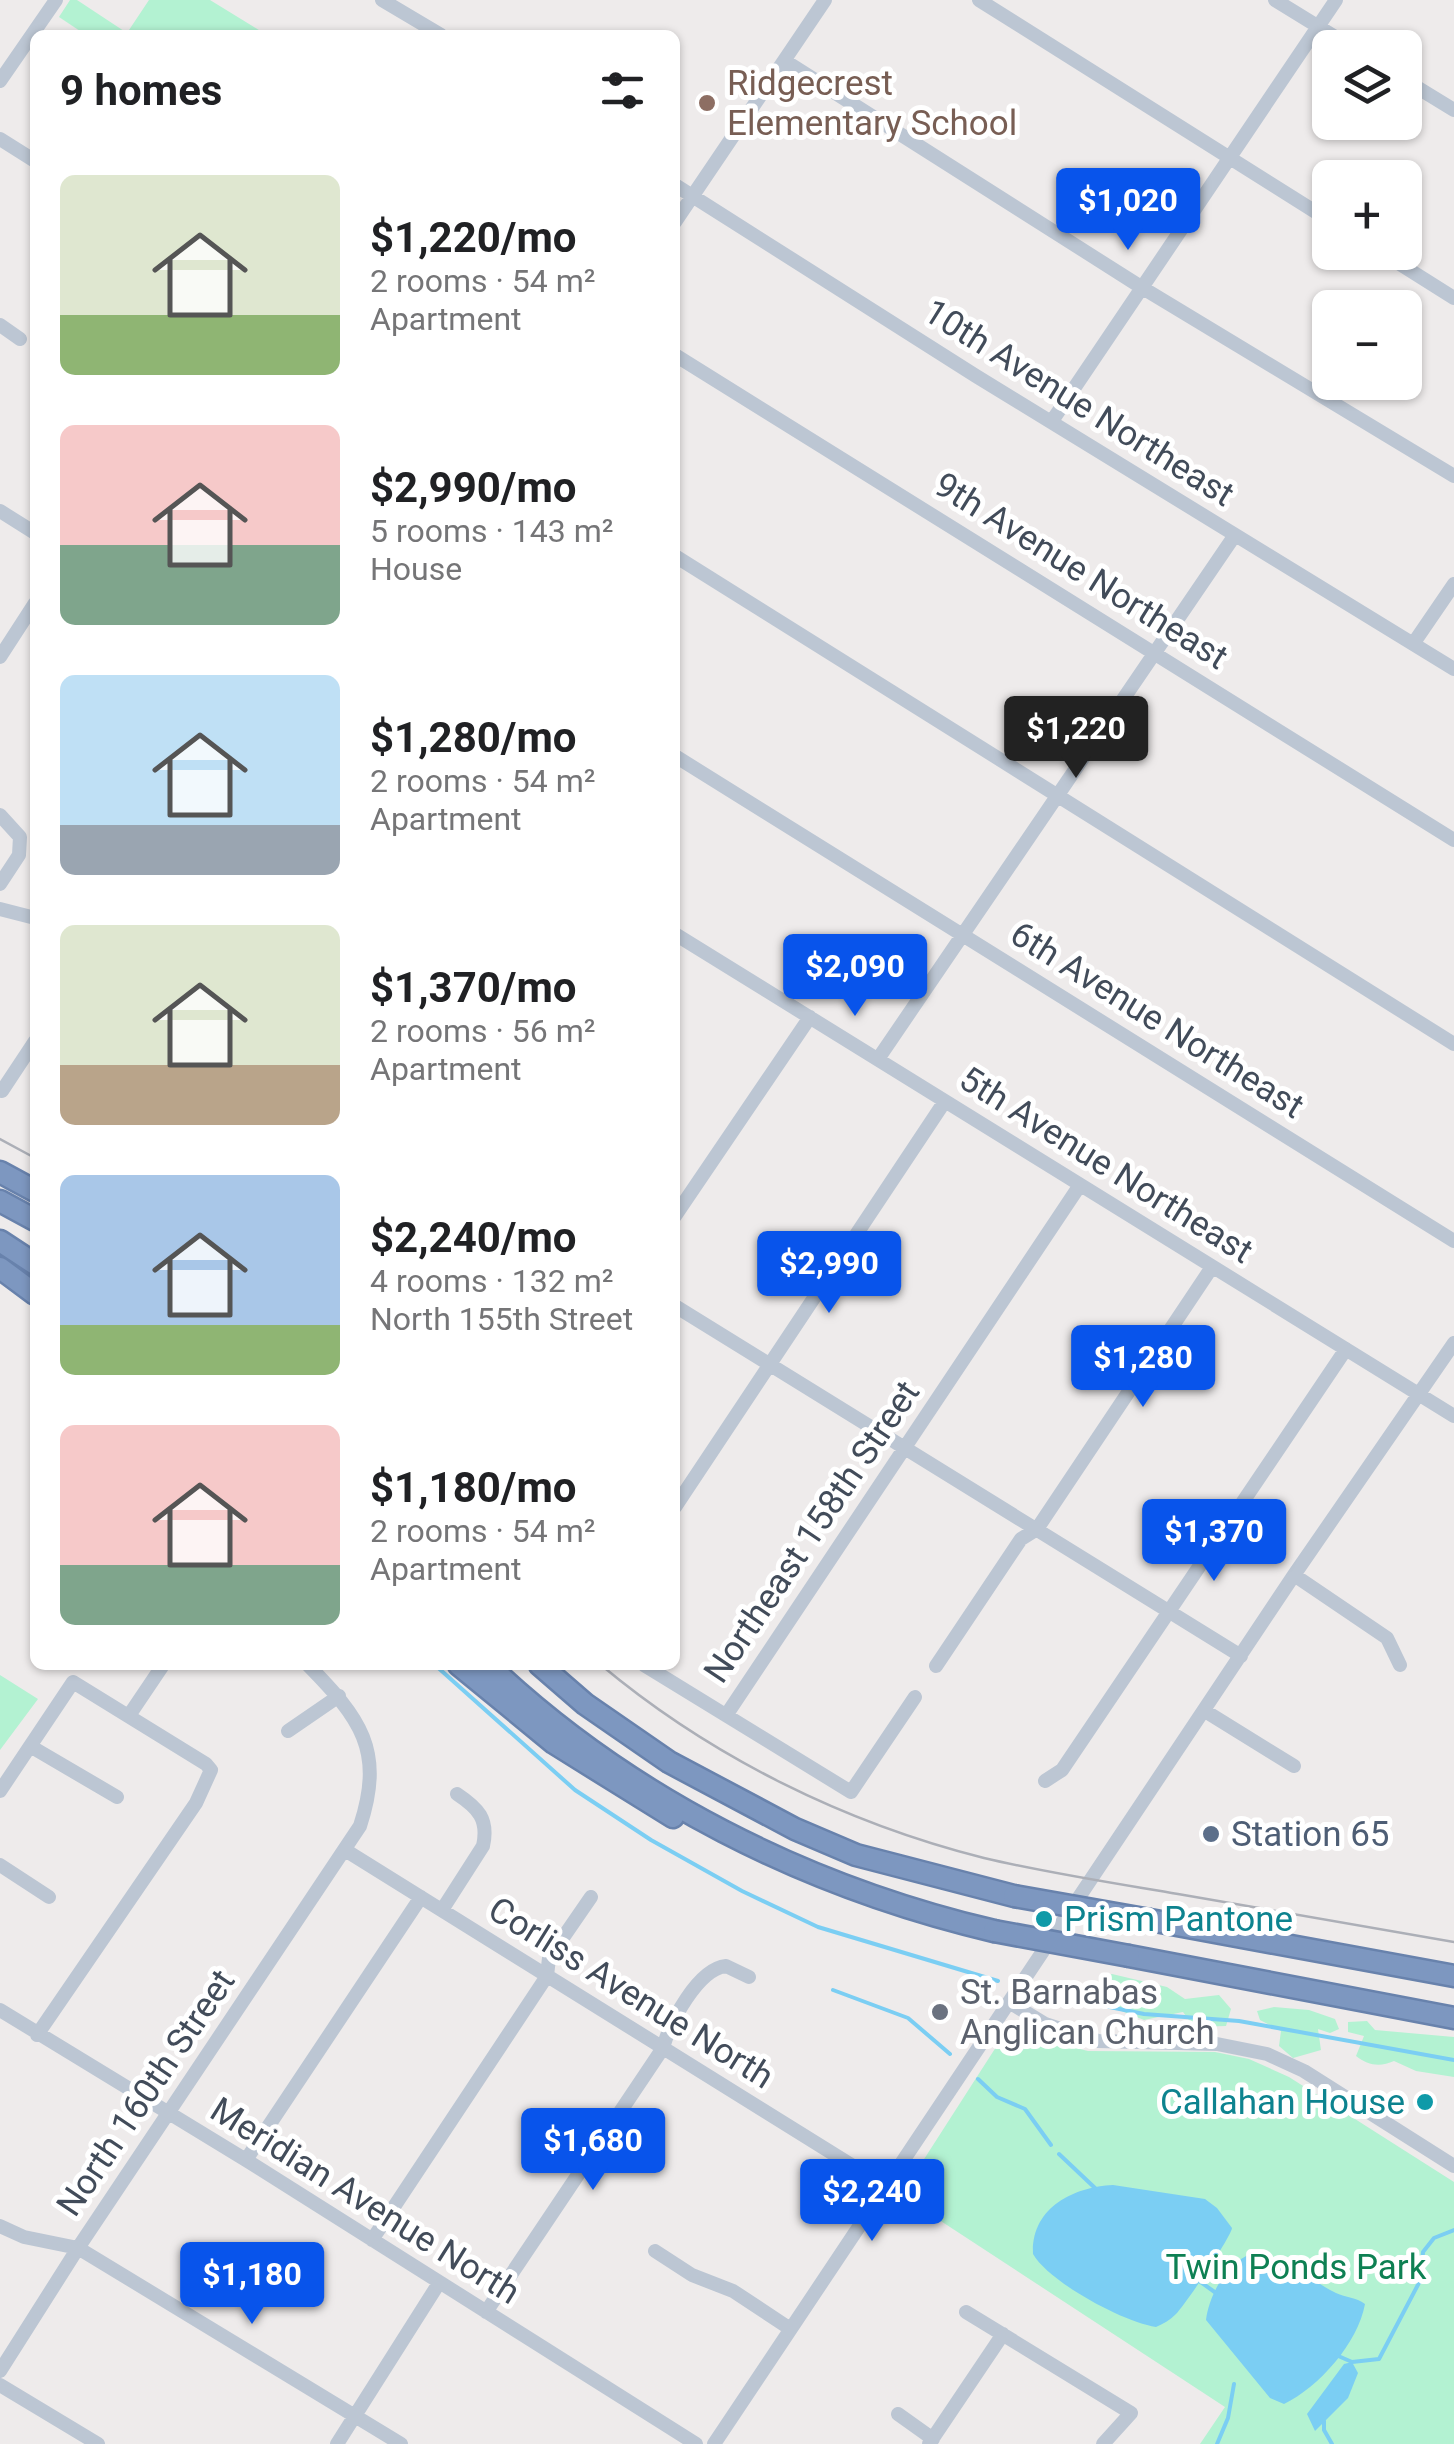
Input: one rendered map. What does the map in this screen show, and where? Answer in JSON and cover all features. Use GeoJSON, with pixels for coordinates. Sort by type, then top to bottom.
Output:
{"type":"FeatureCollection","features":[{"type":"Feature","properties":{"kind":"highway"},"geometry":{"type":"LineString","coordinates":[[0,1172],[30,1188]]}},
{"type":"Feature","properties":{"kind":"highway"},"geometry":{"type":"LineString","coordinates":[[0,1201],[30,1217]]}},
{"type":"Feature","properties":{"kind":"highway"},"geometry":{"type":"LineString","coordinates":[[0,1241],[30,1261]]}},
{"type":"Feature","properties":{"kind":"highway"},"geometry":{"type":"LineString","coordinates":[[0,1268],[30,1290]]}},
{"type":"Feature","properties":{"kind":"highway"},"geometry":{"type":"LineString","coordinates":[[465,1670],[554,1744],[633,1795],[717,1841],[751,1846]]}},
{"type":"Feature","properties":{"kind":"highway"},"geometry":{"type":"LineString","coordinates":[[494,1670],[566,1733],[668,1799],[751,1846],[878,1899],[994,1931],[1454,2018]]}},
{"type":"Feature","properties":{"kind":"highway"},"geometry":{"type":"LineString","coordinates":[[545,1670],[585,1704],[669,1762],[795,1829],[856,1855],[1014,1896],[1454,1976]]}},
{"type":"Feature","properties":{"kind":"street"},"geometry":{"type":"LineString","coordinates":[[35,30],[56,0]]}},
{"type":"Feature","properties":{"kind":"street"},"geometry":{"type":"LineString","coordinates":[[382,0],[433,30]]}},
{"type":"Feature","properties":{"kind":"street"},"geometry":{"type":"LineString","coordinates":[[680,215],[826,0]]}},
{"type":"Feature","properties":{"kind":"street"},"geometry":{"type":"LineString","coordinates":[[979,0],[1312,210]]}},
{"type":"Feature","properties":{"kind":"street"},"geometry":{"type":"LineString","coordinates":[[1275,0],[1324,30]]}},
{"type":"Feature","properties":{"kind":"street"},"geometry":{"type":"LineString","coordinates":[[1052,421],[1336,0]]}},
{"type":"Feature","properties":{"kind":"street"},"geometry":{"type":"LineString","coordinates":[[0,81],[30,38]]}},
{"type":"Feature","properties":{"kind":"street"},"geometry":{"type":"LineString","coordinates":[[784,60],[1140,287],[1454,476]]}},
{"type":"Feature","properties":{"kind":"street"},"geometry":{"type":"LineString","coordinates":[[1422,90],[1454,110]]}},
{"type":"Feature","properties":{"kind":"street"},"geometry":{"type":"LineString","coordinates":[[0,140],[30,158]]}},
{"type":"Feature","properties":{"kind":"street","name":"10th Avenue Northeast"},"geometry":{"type":"LineString","coordinates":[[680,188],[1454,669]]}},
{"type":"Feature","properties":{"kind":"street"},"geometry":{"type":"LineString","coordinates":[[1410,270],[1454,298]]}},
{"type":"Feature","properties":{"kind":"street"},"geometry":{"type":"LineString","coordinates":[[0,325],[20,339]]}},
{"type":"Feature","properties":{"kind":"street","name":"9th Avenue Northeast"},"geometry":{"type":"LineString","coordinates":[[680,359],[1454,840]]}},
{"type":"Feature","properties":{"kind":"street"},"geometry":{"type":"LineString","coordinates":[[0,511],[30,530]]}},
{"type":"Feature","properties":{"kind":"street"},"geometry":{"type":"LineString","coordinates":[[878,1059],[1235,536]]}},
{"type":"Feature","properties":{"kind":"street"},"geometry":{"type":"LineString","coordinates":[[680,559],[1454,1044]]}},
{"type":"Feature","properties":{"kind":"street"},"geometry":{"type":"LineString","coordinates":[[1414,644],[1454,584]]}},
{"type":"Feature","properties":{"kind":"street"},"geometry":{"type":"LineString","coordinates":[[0,657],[30,611]]}},
{"type":"Feature","properties":{"kind":"street","name":"6th Avenue Northeast"},"geometry":{"type":"LineString","coordinates":[[680,759],[1454,1242]]}},
{"type":"Feature","properties":{"kind":"street"},"geometry":{"type":"LineString","coordinates":[[0,815],[20,837],[19,855],[0,884]]}},
{"type":"Feature","properties":{"kind":"street"},"geometry":{"type":"LineString","coordinates":[[0,909],[30,917]]}},
{"type":"Feature","properties":{"kind":"street","name":"5th Avenue Northeast"},"geometry":{"type":"LineString","coordinates":[[680,937],[1454,1416]]}},
{"type":"Feature","properties":{"kind":"street"},"geometry":{"type":"LineString","coordinates":[[680,1209],[810,1018]]}},
{"type":"Feature","properties":{"kind":"street"},"geometry":{"type":"LineString","coordinates":[[2,1091],[30,1049]]}},
{"type":"Feature","properties":{"kind":"street"},"geometry":{"type":"LineString","coordinates":[[680,1500],[945,1101]]}},
{"type":"Feature","properties":{"kind":"street","name":"Northeast 158th Street"},"geometry":{"type":"LineString","coordinates":[[727,1714],[1080,1185]]}},
{"type":"Feature","properties":{"kind":"street"},"geometry":{"type":"LineString","coordinates":[[936,1666],[1021,1539],[1037,1530],[1212,1267]]}},
{"type":"Feature","properties":{"kind":"street"},"geometry":{"type":"LineString","coordinates":[[680,1309],[1241,1656]]}},
{"type":"Feature","properties":{"kind":"street"},"geometry":{"type":"LineString","coordinates":[[714,2444],[1294,1575],[1454,1343]]}},
{"type":"Feature","properties":{"kind":"street"},"geometry":{"type":"LineString","coordinates":[[1045,1781],[1062,1770],[1346,1350]]}},
{"type":"Feature","properties":{"kind":"street"},"geometry":{"type":"LineString","coordinates":[[1294,1575],[1388,1638],[1400,1665]]}},
{"type":"Feature","properties":{"kind":"street"},"geometry":{"type":"LineString","coordinates":[[130,1714],[160,1670]]}},
{"type":"Feature","properties":{"kind":"street","name":"North 160th Street"},"geometry":{"type":"LineString","coordinates":[[0,2371],[360,1826],[368,1803],[369,1759],[360,1726],[339,1696],[313,1670]]}},
{"type":"Feature","properties":{"kind":"street"},"geometry":{"type":"LineString","coordinates":[[652,1670],[852,1792],[915,1697]]}},
{"type":"Feature","properties":{"kind":"street"},"geometry":{"type":"LineString","coordinates":[[0,1792],[74,1682],[130,1714],[211,1770],[196,1803],[38,2034]]}},
{"type":"Feature","properties":{"kind":"street"},"geometry":{"type":"LineString","coordinates":[[288,1731],[339,1696]]}},
{"type":"Feature","properties":{"kind":"street"},"geometry":{"type":"LineString","coordinates":[[1205,1711],[1294,1766]]}},
{"type":"Feature","properties":{"kind":"street"},"geometry":{"type":"LineString","coordinates":[[30,1746],[117,1797]]}},
{"type":"Feature","properties":{"kind":"street"},"geometry":{"type":"LineString","coordinates":[[442,1910],[483,1846],[486,1834],[485,1821],[476,1807],[458,1794]]}},
{"type":"Feature","properties":{"kind":"street","name":"Corliss Avenue North"},"geometry":{"type":"LineString","coordinates":[[346,1850],[885,2186]]}},
{"type":"Feature","properties":{"kind":"street"},"geometry":{"type":"LineString","coordinates":[[0,1864],[49,1897]]}},
{"type":"Feature","properties":{"kind":"street"},"geometry":{"type":"LineString","coordinates":[[246,2160],[421,1897]]}},
{"type":"Feature","properties":{"kind":"street"},"geometry":{"type":"LineString","coordinates":[[372,2240],[548,1976],[550,1958],[591,1897]]}},
{"type":"Feature","properties":{"kind":"street"},"geometry":{"type":"LineString","coordinates":[[486,2312],[663,2048],[675,2018],[706,1974],[726,1966],[749,1976]]}},
{"type":"Feature","properties":{"kind":"street"},"geometry":{"type":"LineString","coordinates":[[1009,2002],[1045,2024],[1098,2041],[1217,2044],[1267,2054],[1304,2072],[1454,2166]]}},
{"type":"Feature","properties":{"kind":"street","name":"Meridian Avenue North"},"geometry":{"type":"LineString","coordinates":[[0,2010],[696,2444]]}},
{"type":"Feature","properties":{"kind":"street"},"geometry":{"type":"LineString","coordinates":[[0,2226],[24,2238],[78,2248],[401,2444]]}},
{"type":"Feature","properties":{"kind":"street"},"geometry":{"type":"LineString","coordinates":[[655,2251],[692,2275],[734,2291],[789,2328]]}},
{"type":"Feature","properties":{"kind":"street"},"geometry":{"type":"LineString","coordinates":[[337,2444],[439,2283]]}},
{"type":"Feature","properties":{"kind":"street"},"geometry":{"type":"LineString","coordinates":[[966,2312],[1131,2413],[1104,2444]]}},
{"type":"Feature","properties":{"kind":"street"},"geometry":{"type":"LineString","coordinates":[[898,2414],[931,2441],[1003,2334]]}},
{"type":"Feature","properties":{"kind":"street"},"geometry":{"type":"LineString","coordinates":[[0,2386],[98,2444]]}},
{"type":"Feature","properties":{"kind":"green space"},"geometry":{"type":"Polygon","coordinates":[[[70,0],[77,0],[122,30],[78,30],[59,17],[70,0]]]}},
{"type":"Feature","properties":{"kind":"green space"},"geometry":{"type":"Polygon","coordinates":[[[149,0],[210,0],[259,30],[129,30],[149,0]]]}},
{"type":"Feature","properties":{"kind":"green space"},"geometry":{"type":"Polygon","coordinates":[[[0,1675],[38,1699],[0,1750],[0,1675]]]}},
{"type":"Feature","properties":{"kind":"green space"},"geometry":{"type":"Polygon","coordinates":[[[1112,1974],[1167,1987],[1185,1999],[1219,1995],[1231,2009],[1226,2026],[1194,2027],[1183,2012],[1144,2020],[1104,2004],[1100,1979],[1112,1974]]]}},
{"type":"Feature","properties":{"kind":"green space"},"geometry":{"type":"Polygon","coordinates":[[[1274,2007],[1309,2010],[1335,2019],[1339,2029],[1330,2033],[1318,2029],[1321,2050],[1293,2058],[1279,2046],[1281,2031],[1260,2020],[1257,2011],[1274,2007]]]}},
{"type":"Feature","properties":{"kind":"green space"},"geometry":{"type":"Polygon","coordinates":[[[1367,2021],[1375,2030],[1454,2037],[1454,2077],[1416,2071],[1394,2061],[1365,2062],[1356,2056],[1364,2036],[1348,2032],[1348,2022],[1367,2021]]]}},
{"type":"Feature","properties":{"kind":"green space","name":"Twin Ponds Park"},"geometry":{"type":"Polygon","coordinates":[[[1021,2025],[1060,2044],[1088,2051],[1215,2052],[1249,2059],[1289,2077],[1454,2182],[1454,2444],[1200,2444],[1225,2407],[901,2195],[1007,2030],[1021,2025]]]}},
{"type":"Feature","properties":{"kind":"water"},"geometry":{"type":"Polygon","coordinates":[[[1113,2185],[1205,2199],[1232,2228],[1181,2308],[1156,2327],[1088,2299],[1054,2277],[1033,2254],[1039,2224],[1057,2203],[1083,2190],[1113,2185]]]}},
{"type":"Feature","properties":{"kind":"water"},"geometry":{"type":"Polygon","coordinates":[[[1251,2254],[1274,2258],[1336,2293],[1365,2304],[1354,2334],[1335,2362],[1310,2387],[1284,2404],[1270,2398],[1206,2320],[1221,2281],[1234,2264],[1251,2254]]]}},
{"type":"Feature","properties":{"kind":"water"},"geometry":{"type":"Polygon","coordinates":[[[1352,2362],[1358,2373],[1348,2398],[1315,2431],[1307,2414],[1344,2364],[1352,2362]]]}},
{"type":"Feature","properties":{"kind":"waterway"},"geometry":{"type":"LineString","coordinates":[[441,1670],[575,1790],[651,1840],[742,1891],[818,1927],[998,1981]]}},
{"type":"Feature","properties":{"kind":"waterway"},"geometry":{"type":"LineString","coordinates":[[833,1990],[908,2018],[950,2054]]}},
{"type":"Feature","properties":{"kind":"waterway"},"geometry":{"type":"LineString","coordinates":[[1041,1993],[1144,2014],[1239,2021],[1454,2060]]}},
{"type":"Feature","properties":{"kind":"waterway"},"geometry":{"type":"LineString","coordinates":[[978,2079],[997,2097],[1025,2109],[1051,2145]]}},
{"type":"Feature","properties":{"kind":"waterway"},"geometry":{"type":"LineString","coordinates":[[1059,2154],[1095,2188]]}},
{"type":"Feature","properties":{"kind":"waterway"},"geometry":{"type":"LineString","coordinates":[[1336,2355],[1352,2362],[1379,2359],[1421,2279],[1423,2252],[1434,2238],[1454,2230]]}},
{"type":"Feature","properties":{"kind":"waterway"},"geometry":{"type":"LineString","coordinates":[[1195,2278],[1216,2293]]}},
{"type":"Feature","properties":{"kind":"waterway"},"geometry":{"type":"LineString","coordinates":[[1217,2444],[1228,2418],[1234,2384]]}},
{"type":"Feature","properties":{"kind":"waterway"},"geometry":{"type":"LineString","coordinates":[[1324,2421],[1332,2444]]}},
{"type":"Feature","properties":{"kind":"tram line"},"geometry":{"type":"LineString","coordinates":[[0,1139],[30,1155]]}},
{"type":"Feature","properties":{"kind":"tram line"},"geometry":{"type":"LineString","coordinates":[[607,1670],[688,1729],[782,1783],[831,1806],[932,1843],[1056,1873],[1454,1942]]}},
{"type":"Feature","properties":{"kind":"place","name":"Ridgecrest Elementary School"},"geometry":{"type":"Point","coordinates":[707,103]}},
{"type":"Feature","properties":{"kind":"place","name":"Station 65"},"geometry":{"type":"Point","coordinates":[1211,1834]}},
{"type":"Feature","properties":{"kind":"place","name":"Prism Pantone"},"geometry":{"type":"Point","coordinates":[1044,1919]}},
{"type":"Feature","properties":{"kind":"place","name":"St. Barnabas Anglican Church"},"geometry":{"type":"Point","coordinates":[940,2012]}},
{"type":"Feature","properties":{"kind":"place","name":"Callahan House"},"geometry":{"type":"Point","coordinates":[1425,2102]}}]}
